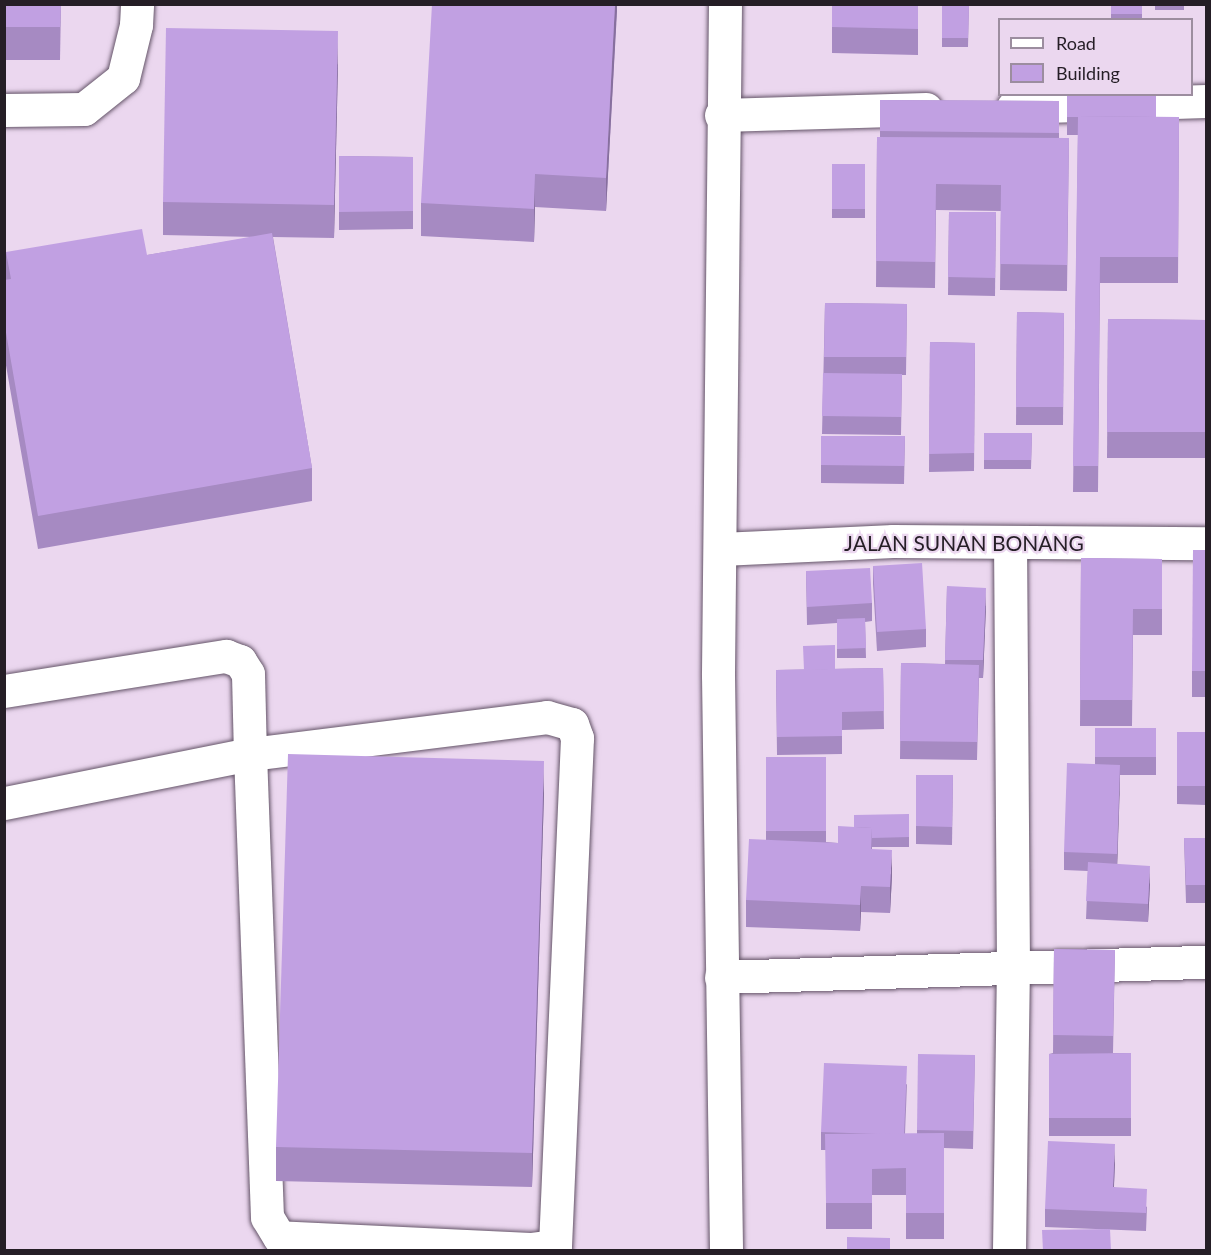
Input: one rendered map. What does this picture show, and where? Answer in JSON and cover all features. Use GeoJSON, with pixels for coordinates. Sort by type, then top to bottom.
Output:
{"type":"FeatureCollection","features":[{"type":"Feature","properties":{"kind":"street"},"geometry":{"type":"LineString","coordinates":[[4,110],[84,109],[123,78],[136,25],[136,4]]}},
{"type":"Feature","properties":{"kind":"street"},"geometry":{"type":"LineString","coordinates":[[725,4],[721,115],[721,549],[718,675],[726,1251]]}},
{"type":"Feature","properties":{"kind":"street"},"geometry":{"type":"LineString","coordinates":[[721,115],[1206,101]]}},
{"type":"Feature","properties":{"kind":"street","name":"JALAN SUNAN BONANG"},"geometry":{"type":"LineString","coordinates":[[721,549],[893,541],[1010,544],[1206,543]]}},
{"type":"Feature","properties":{"kind":"street"},"geometry":{"type":"LineString","coordinates":[[1009,1251],[1013,967],[1010,544]]}},
{"type":"Feature","properties":{"kind":"street"},"geometry":{"type":"LineString","coordinates":[[4,691],[226,656],[240,661],[248,675],[250,754],[269,1226],[279,1237],[530,1249],[555,1248],[577,738],[572,724],[547,717],[250,754],[4,803]]}},
{"type":"Feature","properties":{"kind":"street"},"geometry":{"type":"LineString","coordinates":[[722,977],[1206,962]]}},
{"type":"Feature","properties":{"kind":"building"},"geometry":{"type":"Polygon","coordinates":[[[4,4],[61,4],[60,27],[4,27],[4,4]]]}},
{"type":"Feature","properties":{"kind":"building"},"geometry":{"type":"Polygon","coordinates":[[[432,4],[615,4],[606,178],[535,174],[534,209],[421,203],[432,4]]]}},
{"type":"Feature","properties":{"kind":"building"},"geometry":{"type":"Polygon","coordinates":[[[832,4],[918,4],[918,29],[832,27],[832,4]]]}},
{"type":"Feature","properties":{"kind":"building"},"geometry":{"type":"Polygon","coordinates":[[[942,4],[969,4],[968,38],[942,38],[942,4]]]}},
{"type":"Feature","properties":{"kind":"building"},"geometry":{"type":"Polygon","coordinates":[[[1111,4],[1142,4],[1142,14],[1111,14],[1111,4]]]}},
{"type":"Feature","properties":{"kind":"building"},"geometry":{"type":"Polygon","coordinates":[[[166,28],[338,31],[334,205],[163,202],[166,28]]]}},
{"type":"Feature","properties":{"kind":"building"},"geometry":{"type":"Polygon","coordinates":[[[1067,96],[1156,96],[1156,117],[1067,117],[1067,96]]]}},
{"type":"Feature","properties":{"kind":"building"},"geometry":{"type":"Polygon","coordinates":[[[880,100],[1059,101],[1059,133],[880,131],[880,100]]]}},
{"type":"Feature","properties":{"kind":"building"},"geometry":{"type":"Polygon","coordinates":[[[1078,116],[1179,117],[1178,257],[1100,257],[1098,466],[1073,466],[1078,116]]]}},
{"type":"Feature","properties":{"kind":"building"},"geometry":{"type":"Polygon","coordinates":[[[877,137],[1069,138],[1067,265],[1000,264],[1001,185],[936,184],[935,262],[876,261],[877,137]]]}},
{"type":"Feature","properties":{"kind":"building"},"geometry":{"type":"Polygon","coordinates":[[[339,156],[413,157],[413,211],[339,212],[339,156]]]}},
{"type":"Feature","properties":{"kind":"building"},"geometry":{"type":"Polygon","coordinates":[[[832,164],[865,164],[865,209],[832,209],[832,164]]]}},
{"type":"Feature","properties":{"kind":"building"},"geometry":{"type":"Polygon","coordinates":[[[949,212],[996,212],[995,278],[948,277],[949,212]]]}},
{"type":"Feature","properties":{"kind":"building"},"geometry":{"type":"Polygon","coordinates":[[[142,229],[147,255],[272,233],[312,468],[38,516],[4,321],[4,280],[11,279],[6,252],[142,229]]]}},
{"type":"Feature","properties":{"kind":"building"},"geometry":{"type":"Polygon","coordinates":[[[825,303],[907,304],[906,357],[824,357],[825,303]]]}},
{"type":"Feature","properties":{"kind":"building"},"geometry":{"type":"Polygon","coordinates":[[[1017,312],[1064,313],[1063,407],[1016,407],[1017,312]]]}},
{"type":"Feature","properties":{"kind":"building"},"geometry":{"type":"Polygon","coordinates":[[[1108,319],[1206,320],[1206,432],[1107,432],[1108,319]]]}},
{"type":"Feature","properties":{"kind":"building"},"geometry":{"type":"Polygon","coordinates":[[[930,342],[975,343],[974,453],[929,454],[930,342]]]}},
{"type":"Feature","properties":{"kind":"building"},"geometry":{"type":"Polygon","coordinates":[[[823,373],[902,374],[901,417],[822,416],[823,373]]]}},
{"type":"Feature","properties":{"kind":"building"},"geometry":{"type":"Polygon","coordinates":[[[984,433],[1032,433],[1031,460],[984,460],[984,433]]]}},
{"type":"Feature","properties":{"kind":"building"},"geometry":{"type":"Polygon","coordinates":[[[821,436],[905,436],[904,466],[821,465],[821,436]]]}},
{"type":"Feature","properties":{"kind":"building"},"geometry":{"type":"Polygon","coordinates":[[[1193,550],[1206,550],[1206,671],[1192,671],[1193,550]]]}},
{"type":"Feature","properties":{"kind":"building"},"geometry":{"type":"Polygon","coordinates":[[[1081,558],[1162,559],[1162,609],[1133,609],[1132,700],[1080,700],[1081,558]]]}},
{"type":"Feature","properties":{"kind":"building"},"geometry":{"type":"Polygon","coordinates":[[[922,563],[926,629],[877,632],[873,566],[922,563]]]}},
{"type":"Feature","properties":{"kind":"building"},"geometry":{"type":"Polygon","coordinates":[[[870,568],[872,603],[807,607],[806,571],[870,568]]]}},
{"type":"Feature","properties":{"kind":"building"},"geometry":{"type":"Polygon","coordinates":[[[947,586],[986,588],[983,660],[945,660],[947,586]]]}},
{"type":"Feature","properties":{"kind":"building"},"geometry":{"type":"Polygon","coordinates":[[[865,618],[866,648],[837,649],[837,619],[865,618]]]}},
{"type":"Feature","properties":{"kind":"building"},"geometry":{"type":"Polygon","coordinates":[[[835,645],[835,669],[804,670],[803,646],[835,645]]]}},
{"type":"Feature","properties":{"kind":"building"},"geometry":{"type":"Polygon","coordinates":[[[901,663],[979,665],[977,742],[900,741],[901,663]]]}},
{"type":"Feature","properties":{"kind":"building"},"geometry":{"type":"Polygon","coordinates":[[[883,668],[884,711],[842,712],[842,736],[777,737],[776,670],[883,668]]]}},
{"type":"Feature","properties":{"kind":"building"},"geometry":{"type":"Polygon","coordinates":[[[1095,728],[1156,728],[1156,757],[1095,757],[1095,728]]]}},
{"type":"Feature","properties":{"kind":"building"},"geometry":{"type":"Polygon","coordinates":[[[1177,732],[1206,732],[1206,786],[1177,786],[1177,732]]]}},
{"type":"Feature","properties":{"kind":"building"},"geometry":{"type":"Polygon","coordinates":[[[288,754],[544,761],[532,1153],[276,1147],[288,754]]]}},
{"type":"Feature","properties":{"kind":"building"},"geometry":{"type":"Polygon","coordinates":[[[766,757],[826,757],[826,831],[766,831],[766,757]]]}},
{"type":"Feature","properties":{"kind":"building"},"geometry":{"type":"Polygon","coordinates":[[[1067,763],[1120,765],[1117,854],[1064,852],[1067,763]]]}},
{"type":"Feature","properties":{"kind":"building"},"geometry":{"type":"Polygon","coordinates":[[[916,775],[953,775],[952,827],[916,826],[916,775]]]}},
{"type":"Feature","properties":{"kind":"building"},"geometry":{"type":"Polygon","coordinates":[[[909,814],[909,837],[872,838],[872,828],[854,827],[854,815],[909,814]]]}},
{"type":"Feature","properties":{"kind":"building"},"geometry":{"type":"Polygon","coordinates":[[[838,826],[872,828],[871,849],[892,850],[890,887],[861,886],[860,905],[746,900],[749,839],[838,843],[838,826]]]}},
{"type":"Feature","properties":{"kind":"building"},"geometry":{"type":"Polygon","coordinates":[[[1184,838],[1206,838],[1206,885],[1186,885],[1184,838]]]}},
{"type":"Feature","properties":{"kind":"building"},"geometry":{"type":"Polygon","coordinates":[[[1088,862],[1150,866],[1148,904],[1086,901],[1088,862]]]}},
{"type":"Feature","properties":{"kind":"building"},"geometry":{"type":"Polygon","coordinates":[[[1054,949],[1115,950],[1113,1036],[1053,1035],[1054,949]]]}},
{"type":"Feature","properties":{"kind":"building"},"geometry":{"type":"Polygon","coordinates":[[[1131,1053],[1131,1118],[1049,1118],[1049,1054],[1131,1053]]]}},
{"type":"Feature","properties":{"kind":"building"},"geometry":{"type":"Polygon","coordinates":[[[918,1054],[975,1055],[973,1131],[917,1130],[918,1054]]]}},
{"type":"Feature","properties":{"kind":"building"},"geometry":{"type":"Polygon","coordinates":[[[824,1063],[907,1066],[904,1134],[821,1132],[824,1063]]]}},
{"type":"Feature","properties":{"kind":"building"},"geometry":{"type":"Polygon","coordinates":[[[944,1133],[944,1213],[906,1213],[906,1168],[872,1169],[872,1203],[826,1203],[825,1134],[944,1133]]]}},
{"type":"Feature","properties":{"kind":"building"},"geometry":{"type":"Polygon","coordinates":[[[1048,1141],[1115,1144],[1113,1187],[1147,1189],[1146,1213],[1045,1209],[1048,1141]]]}},
{"type":"Feature","properties":{"kind":"building"},"geometry":{"type":"Polygon","coordinates":[[[1110,1229],[1111,1251],[1043,1251],[1042,1230],[1110,1229]]]}},
{"type":"Feature","properties":{"kind":"building"},"geometry":{"type":"Polygon","coordinates":[[[847,1237],[890,1238],[890,1251],[847,1251],[847,1237]]]}}]}
